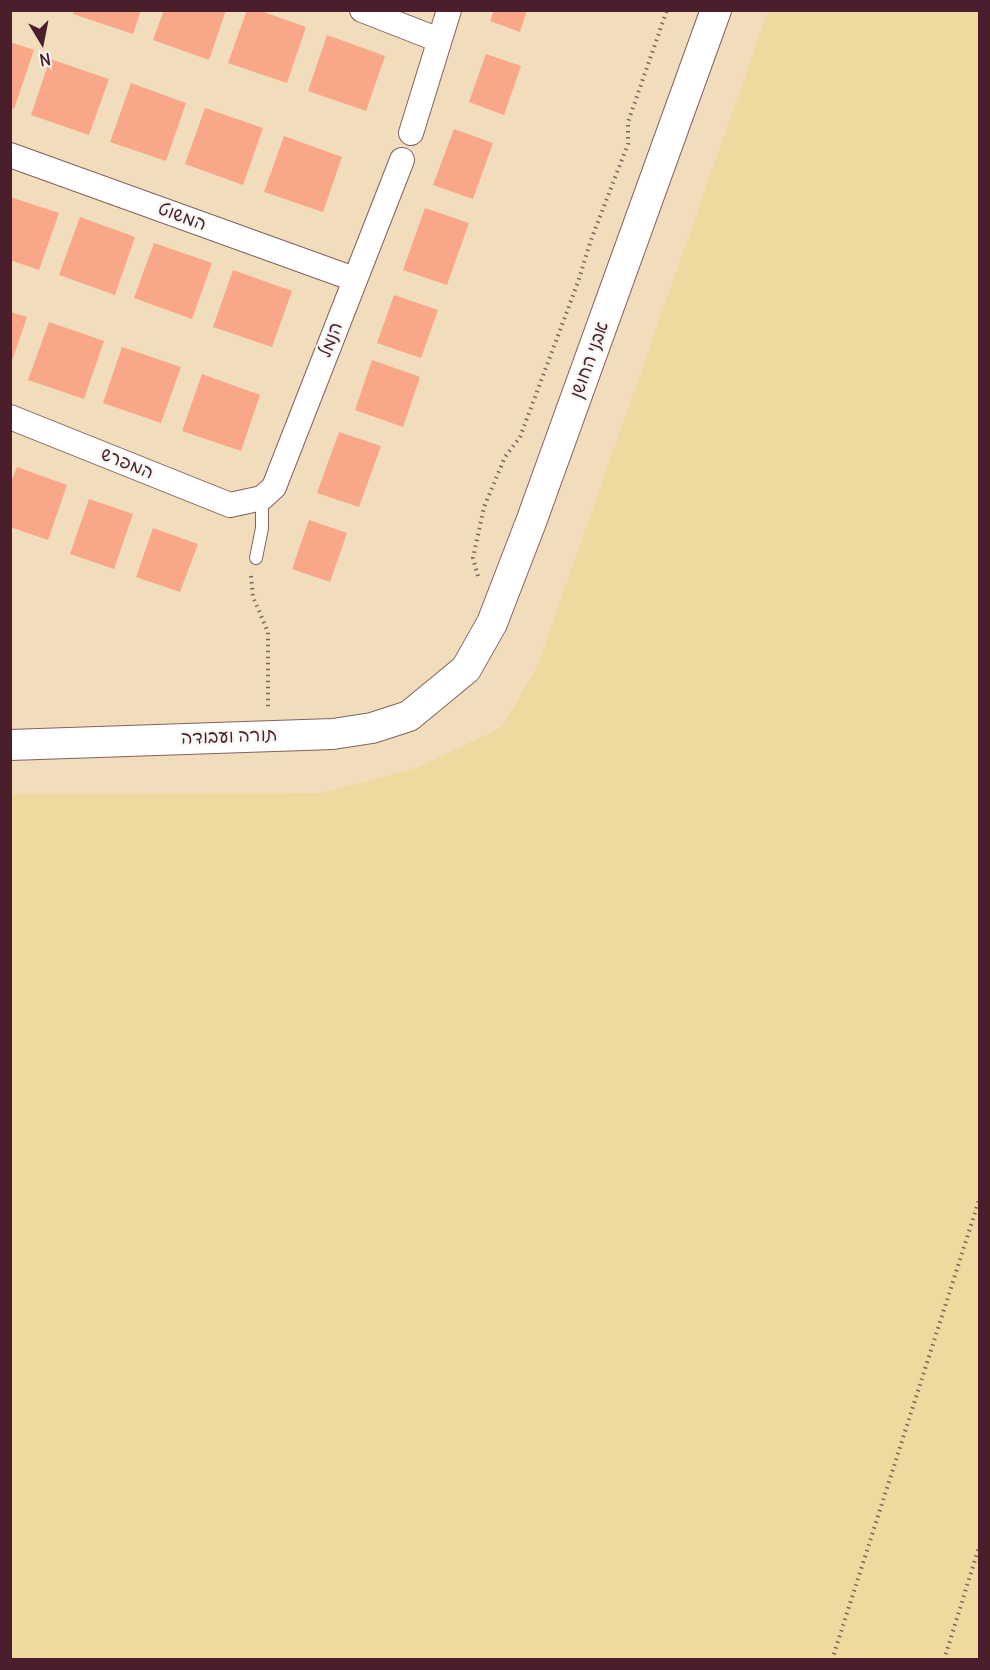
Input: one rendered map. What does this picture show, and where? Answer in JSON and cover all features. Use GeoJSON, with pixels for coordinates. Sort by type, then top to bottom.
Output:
{"type":"FeatureCollection","features":[{"type":"Feature","properties":{"kind":"street"},"geometry":{"type":"LineString","coordinates":[[362,10],[439,40]]}},
{"type":"Feature","properties":{"kind":"street"},"geometry":{"type":"LineString","coordinates":[[411,133],[449,10]]}},
{"type":"Feature","properties":{"kind":"street","name":"אבני החושן"},"geometry":{"type":"LineString","coordinates":[[438,694],[466,669],[492,623],[716,10]]}},
{"type":"Feature","properties":{"kind":"street","name":"המשוט"},"geometry":{"type":"LineString","coordinates":[[10,155],[354,279]]}},
{"type":"Feature","properties":{"kind":"street","name":"הנמל"},"geometry":{"type":"LineString","coordinates":[[253,501],[274,487],[402,160]]}},
{"type":"Feature","properties":{"kind":"street","name":"המפרש"},"geometry":{"type":"LineString","coordinates":[[10,417],[230,505],[253,501]]}},
{"type":"Feature","properties":{"kind":"street","name":"תורה ועבודה"},"geometry":{"type":"LineString","coordinates":[[10,745],[333,735],[372,728],[409,716],[438,694]]}},
{"type":"Feature","properties":{"kind":"lane"},"geometry":{"type":"LineString","coordinates":[[253,501],[262,528],[256,558]]}},
{"type":"Feature","properties":{"kind":"path"},"geometry":{"type":"LineString","coordinates":[[479,580],[473,558],[484,507],[505,457],[520,437],[578,282],[591,240],[628,144],[628,122],[667,10]]}},
{"type":"Feature","properties":{"kind":"path"},"geometry":{"type":"LineString","coordinates":[[256,558],[250,581],[253,597],[268,632],[268,736]]}},
{"type":"Feature","properties":{"kind":"path"},"geometry":{"type":"LineString","coordinates":[[832,1659],[980,1197]]}},
{"type":"Feature","properties":{"kind":"path"},"geometry":{"type":"LineString","coordinates":[[944,1659],[980,1544]]}},
{"type":"Feature","properties":{"kind":"sand"},"geometry":{"type":"Polygon","coordinates":[[[768,11],[979,11],[979,1659],[11,1659],[11,794],[323,793],[419,767],[502,727],[537,667],[768,11]]]}},
{"type":"Feature","properties":{"kind":"building"},"geometry":{"type":"Polygon","coordinates":[[[75,10],[141,10],[133,34],[73,14],[75,10]]]}},
{"type":"Feature","properties":{"kind":"building"},"geometry":{"type":"Polygon","coordinates":[[[164,10],[226,10],[209,60],[153,40],[164,10]]]}},
{"type":"Feature","properties":{"kind":"building"},"geometry":{"type":"Polygon","coordinates":[[[247,10],[258,10],[306,27],[287,83],[228,63],[247,10]]]}},
{"type":"Feature","properties":{"kind":"building"},"geometry":{"type":"Polygon","coordinates":[[[494,10],[527,10],[520,32],[490,21],[494,10]]]}},
{"type":"Feature","properties":{"kind":"building"},"geometry":{"type":"Polygon","coordinates":[[[327,35],[385,56],[366,111],[308,91],[327,35]]]}},
{"type":"Feature","properties":{"kind":"building"},"geometry":{"type":"Polygon","coordinates":[[[10,42],[34,50],[14,109],[10,107],[10,42]]]}},
{"type":"Feature","properties":{"kind":"building"},"geometry":{"type":"Polygon","coordinates":[[[486,54],[521,66],[504,115],[469,102],[486,54]]]}},
{"type":"Feature","properties":{"kind":"building"},"geometry":{"type":"Polygon","coordinates":[[[50,59],[109,79],[89,135],[31,115],[50,59]]]}},
{"type":"Feature","properties":{"kind":"building"},"geometry":{"type":"Polygon","coordinates":[[[131,83],[186,103],[166,161],[110,142],[131,83]]]}},
{"type":"Feature","properties":{"kind":"building"},"geometry":{"type":"Polygon","coordinates":[[[205,108],[263,128],[243,185],[185,164],[205,108]]]}},
{"type":"Feature","properties":{"kind":"building"},"geometry":{"type":"Polygon","coordinates":[[[454,129],[493,143],[473,199],[433,185],[454,129]]]}},
{"type":"Feature","properties":{"kind":"building"},"geometry":{"type":"Polygon","coordinates":[[[284,136],[342,157],[323,212],[264,192],[284,136]]]}},
{"type":"Feature","properties":{"kind":"building"},"geometry":{"type":"Polygon","coordinates":[[[10,197],[59,213],[39,270],[10,260],[10,197]]]}},
{"type":"Feature","properties":{"kind":"building"},"geometry":{"type":"Polygon","coordinates":[[[425,208],[469,223],[447,285],[403,270],[425,208]]]}},
{"type":"Feature","properties":{"kind":"building"},"geometry":{"type":"Polygon","coordinates":[[[80,217],[135,237],[115,295],[59,275],[80,217]]]}},
{"type":"Feature","properties":{"kind":"building"},"geometry":{"type":"Polygon","coordinates":[[[154,243],[212,263],[192,319],[134,298],[154,243]]]}},
{"type":"Feature","properties":{"kind":"building"},"geometry":{"type":"Polygon","coordinates":[[[233,270],[292,291],[272,347],[213,327],[233,270]]]}},
{"type":"Feature","properties":{"kind":"building"},"geometry":{"type":"Polygon","coordinates":[[[394,295],[438,310],[421,358],[377,343],[394,295]]]}},
{"type":"Feature","properties":{"kind":"building"},"geometry":{"type":"Polygon","coordinates":[[[10,312],[27,317],[11,364],[10,364],[10,312]]]}},
{"type":"Feature","properties":{"kind":"building"},"geometry":{"type":"Polygon","coordinates":[[[49,322],[104,341],[84,399],[28,380],[49,322]]]}},
{"type":"Feature","properties":{"kind":"building"},"geometry":{"type":"Polygon","coordinates":[[[122,347],[181,367],[161,423],[103,403],[122,347]]]}},
{"type":"Feature","properties":{"kind":"building"},"geometry":{"type":"Polygon","coordinates":[[[372,360],[420,377],[403,427],[355,410],[372,360]]]}},
{"type":"Feature","properties":{"kind":"building"},"geometry":{"type":"Polygon","coordinates":[[[202,374],[260,395],[241,451],[182,431],[202,374]]]}},
{"type":"Feature","properties":{"kind":"building"},"geometry":{"type":"Polygon","coordinates":[[[339,432],[381,446],[359,507],[317,493],[339,432]]]}},
{"type":"Feature","properties":{"kind":"building"},"geometry":{"type":"Polygon","coordinates":[[[17,467],[67,485],[48,540],[10,527],[10,484],[17,467]]]}},
{"type":"Feature","properties":{"kind":"building"},"geometry":{"type":"Polygon","coordinates":[[[89,499],[133,514],[114,569],[70,554],[89,499]]]}},
{"type":"Feature","properties":{"kind":"building"},"geometry":{"type":"Polygon","coordinates":[[[309,520],[347,533],[330,582],[292,569],[309,520]]]}},
{"type":"Feature","properties":{"kind":"building"},"geometry":{"type":"Polygon","coordinates":[[[153,528],[198,544],[180,592],[136,577],[153,528]]]}}]}
